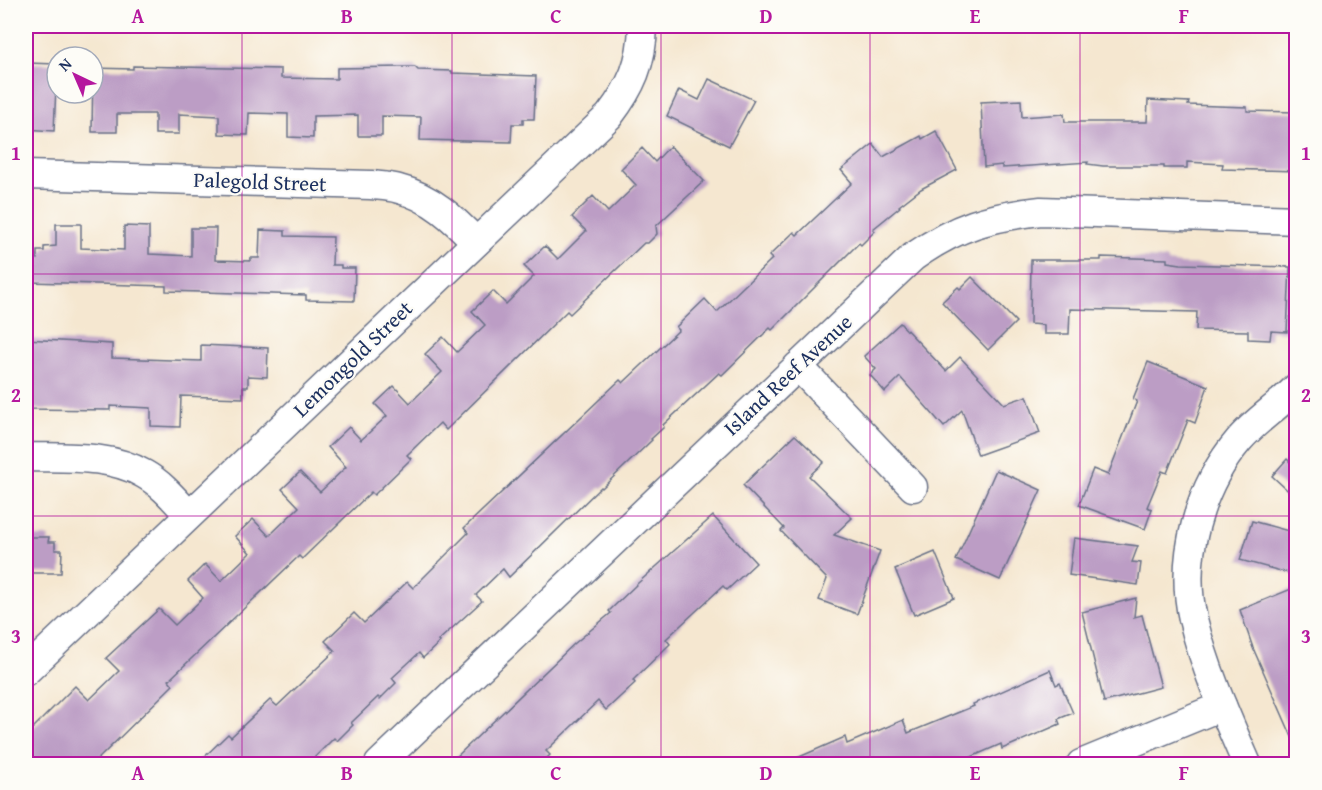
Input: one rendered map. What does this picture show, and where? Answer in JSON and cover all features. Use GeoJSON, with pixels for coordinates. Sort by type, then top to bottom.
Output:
{"type":"FeatureCollection","features":[{"type":"Feature","properties":{"kind":"street","name":"Lemongold Street"},"geometry":{"type":"LineString","coordinates":[[26,671],[609,116],[626,93],[635,73],[642,50],[643,26]]}},
{"type":"Feature","properties":{"kind":"street","name":"Palegold Street"},"geometry":{"type":"LineString","coordinates":[[26,175],[371,185],[399,189],[430,201],[453,218],[476,242]]}},
{"type":"Feature","properties":{"kind":"street","name":"Island Reef Avenue"},"geometry":{"type":"LineString","coordinates":[[379,765],[913,257],[939,239],[967,225],[1002,216],[1041,211],[1296,220]]}},
{"type":"Feature","properties":{"kind":"street"},"geometry":{"type":"LineString","coordinates":[[798,366],[913,487]]}},
{"type":"Feature","properties":{"kind":"street"},"geometry":{"type":"LineString","coordinates":[[1247,765],[1222,706],[1193,618],[1189,589],[1190,560],[1204,500],[1218,471],[1240,439],[1296,387]]}},
{"type":"Feature","properties":{"kind":"street"},"geometry":{"type":"LineString","coordinates":[[26,458],[78,458],[124,465],[145,474],[158,484],[189,515]]}},
{"type":"Feature","properties":{"kind":"street"},"geometry":{"type":"LineString","coordinates":[[1081,765],[1222,706]]}},
{"type":"Feature","properties":{"kind":"building"},"geometry":{"type":"Polygon","coordinates":[[[26,63],[45,64],[45,105],[55,105],[54,131],[26,129],[26,63]]]}},
{"type":"Feature","properties":{"kind":"building"},"geometry":{"type":"Polygon","coordinates":[[[133,66],[281,69],[281,78],[337,79],[337,68],[415,67],[418,70],[452,71],[452,73],[536,76],[534,119],[523,119],[523,124],[512,124],[511,142],[420,140],[421,117],[382,116],[382,136],[358,136],[358,115],[313,116],[313,138],[288,137],[288,114],[249,113],[248,135],[219,134],[219,116],[179,114],[179,134],[155,134],[155,114],[117,114],[117,132],[92,132],[92,105],[105,105],[105,68],[133,69],[133,66]]]}},
{"type":"Feature","properties":{"kind":"building"},"geometry":{"type":"Polygon","coordinates":[[[709,79],[754,100],[729,146],[667,116],[679,90],[699,100],[709,79]]]}},
{"type":"Feature","properties":{"kind":"building"},"geometry":{"type":"Polygon","coordinates":[[[1021,100],[1022,117],[1064,114],[1065,122],[1147,122],[1148,100],[1189,102],[1188,105],[1247,107],[1247,111],[1296,112],[1296,171],[1222,169],[1223,164],[1187,162],[1187,168],[1103,166],[1087,164],[1088,162],[1002,168],[1002,165],[984,167],[981,102],[1021,100]]]}},
{"type":"Feature","properties":{"kind":"building"},"geometry":{"type":"Polygon","coordinates":[[[936,131],[957,170],[921,189],[899,206],[772,330],[770,328],[722,375],[719,373],[663,425],[664,427],[652,440],[509,577],[503,569],[476,595],[482,601],[438,641],[440,642],[423,658],[419,653],[392,678],[396,683],[351,723],[353,725],[337,741],[334,738],[307,765],[196,765],[228,734],[231,737],[270,700],[277,706],[335,651],[325,641],[354,613],[364,623],[407,582],[413,588],[468,533],[464,528],[620,380],[623,383],[679,330],[676,327],[705,299],[717,312],[772,259],[769,256],[794,232],[797,235],[852,183],[841,170],[873,144],[883,157],[921,136],[922,139],[936,131]]]}},
{"type":"Feature","properties":{"kind":"building"},"geometry":{"type":"Polygon","coordinates":[[[670,146],[704,181],[656,226],[657,234],[648,243],[644,243],[570,314],[567,311],[446,430],[440,423],[407,455],[411,459],[374,495],[371,492],[302,559],[299,556],[169,680],[173,685],[92,765],[26,765],[26,735],[75,686],[89,700],[119,671],[106,658],[159,609],[175,625],[203,598],[188,581],[205,564],[221,581],[250,553],[235,536],[253,519],[269,536],[299,507],[282,489],[300,472],[320,492],[346,467],[328,447],[349,427],[361,440],[387,416],[375,404],[394,386],[410,403],[442,372],[425,354],[443,337],[457,352],[485,325],[472,311],[493,291],[506,304],[534,276],[524,266],[545,246],[558,259],[586,231],[572,217],[593,196],[608,212],[636,185],[621,169],[642,148],[655,162],[670,146]]]}},
{"type":"Feature","properties":{"kind":"building"},"geometry":{"type":"Polygon","coordinates":[[[56,224],[81,224],[81,248],[124,250],[124,226],[149,227],[149,254],[191,256],[191,228],[216,228],[215,260],[250,261],[250,258],[259,258],[260,230],[285,231],[285,236],[333,237],[332,265],[341,265],[341,268],[355,268],[354,301],[306,300],[306,295],[166,291],[166,286],[30,282],[30,259],[37,259],[37,251],[44,251],[44,247],[56,246],[56,224]]]}},
{"type":"Feature","properties":{"kind":"building"},"geometry":{"type":"Polygon","coordinates":[[[1101,257],[1167,259],[1167,262],[1181,264],[1290,267],[1287,332],[1271,331],[1270,340],[1248,339],[1248,331],[1196,330],[1197,312],[1070,309],[1069,334],[1044,334],[1044,325],[1030,324],[1031,260],[1101,260],[1101,257]]]}},
{"type":"Feature","properties":{"kind":"building"},"geometry":{"type":"Polygon","coordinates":[[[972,277],[1016,322],[988,350],[942,302],[972,277]]]}},
{"type":"Feature","properties":{"kind":"building"},"geometry":{"type":"Polygon","coordinates":[[[900,323],[946,371],[960,357],[1004,404],[1027,396],[1040,433],[978,455],[962,410],[944,427],[900,377],[885,392],[870,375],[876,369],[864,356],[900,323]]]}},
{"type":"Feature","properties":{"kind":"building"},"geometry":{"type":"Polygon","coordinates":[[[26,339],[112,344],[112,358],[201,361],[201,345],[268,348],[267,377],[248,376],[248,387],[243,387],[243,398],[181,396],[180,427],[151,426],[151,408],[110,406],[110,410],[26,409],[26,339]]]}},
{"type":"Feature","properties":{"kind":"building"},"geometry":{"type":"Polygon","coordinates":[[[1148,362],[1208,386],[1195,423],[1188,420],[1167,473],[1162,471],[1147,507],[1152,509],[1145,529],[1079,505],[1093,469],[1108,475],[1137,401],[1133,399],[1148,362]]]}},
{"type":"Feature","properties":{"kind":"building"},"geometry":{"type":"Polygon","coordinates":[[[795,435],[824,462],[809,476],[852,518],[834,535],[880,551],[857,614],[819,600],[827,579],[781,531],[784,528],[743,485],[795,435]]]}},
{"type":"Feature","properties":{"kind":"building"},"geometry":{"type":"Polygon","coordinates":[[[1287,459],[1296,468],[1296,498],[1272,476],[1287,459]]]}},
{"type":"Feature","properties":{"kind":"building"},"geometry":{"type":"Polygon","coordinates":[[[996,470],[1041,490],[1000,580],[956,560],[996,470]]]}},
{"type":"Feature","properties":{"kind":"building"},"geometry":{"type":"Polygon","coordinates":[[[713,516],[756,563],[727,590],[723,586],[666,639],[670,644],[633,680],[635,683],[606,710],[598,701],[546,751],[550,755],[540,765],[448,765],[574,644],[611,613],[609,611],[638,583],[713,516]]]}},
{"type":"Feature","properties":{"kind":"building"},"geometry":{"type":"Polygon","coordinates":[[[1252,521],[1296,533],[1296,575],[1240,560],[1252,521]]]}},
{"type":"Feature","properties":{"kind":"building"},"geometry":{"type":"Polygon","coordinates":[[[26,537],[49,537],[48,542],[55,542],[55,550],[62,550],[61,573],[26,573],[26,537]]]}},
{"type":"Feature","properties":{"kind":"building"},"geometry":{"type":"Polygon","coordinates":[[[1074,538],[1138,546],[1132,562],[1141,563],[1138,585],[1069,575],[1074,538]]]}},
{"type":"Feature","properties":{"kind":"building"},"geometry":{"type":"Polygon","coordinates":[[[935,552],[954,598],[914,615],[895,569],[935,552]]]}},
{"type":"Feature","properties":{"kind":"building"},"geometry":{"type":"Polygon","coordinates":[[[1296,587],[1296,746],[1253,648],[1240,610],[1296,587]]]}},
{"type":"Feature","properties":{"kind":"building"},"geometry":{"type":"Polygon","coordinates":[[[1136,598],[1134,617],[1142,615],[1161,687],[1104,702],[1082,612],[1136,598]]]}},
{"type":"Feature","properties":{"kind":"building"},"geometry":{"type":"Polygon","coordinates":[[[1050,670],[1056,685],[1060,683],[1073,713],[1058,719],[1060,724],[1002,749],[1001,744],[953,765],[781,765],[845,737],[847,744],[903,720],[908,733],[974,706],[973,704],[1050,670]]]}}]}
